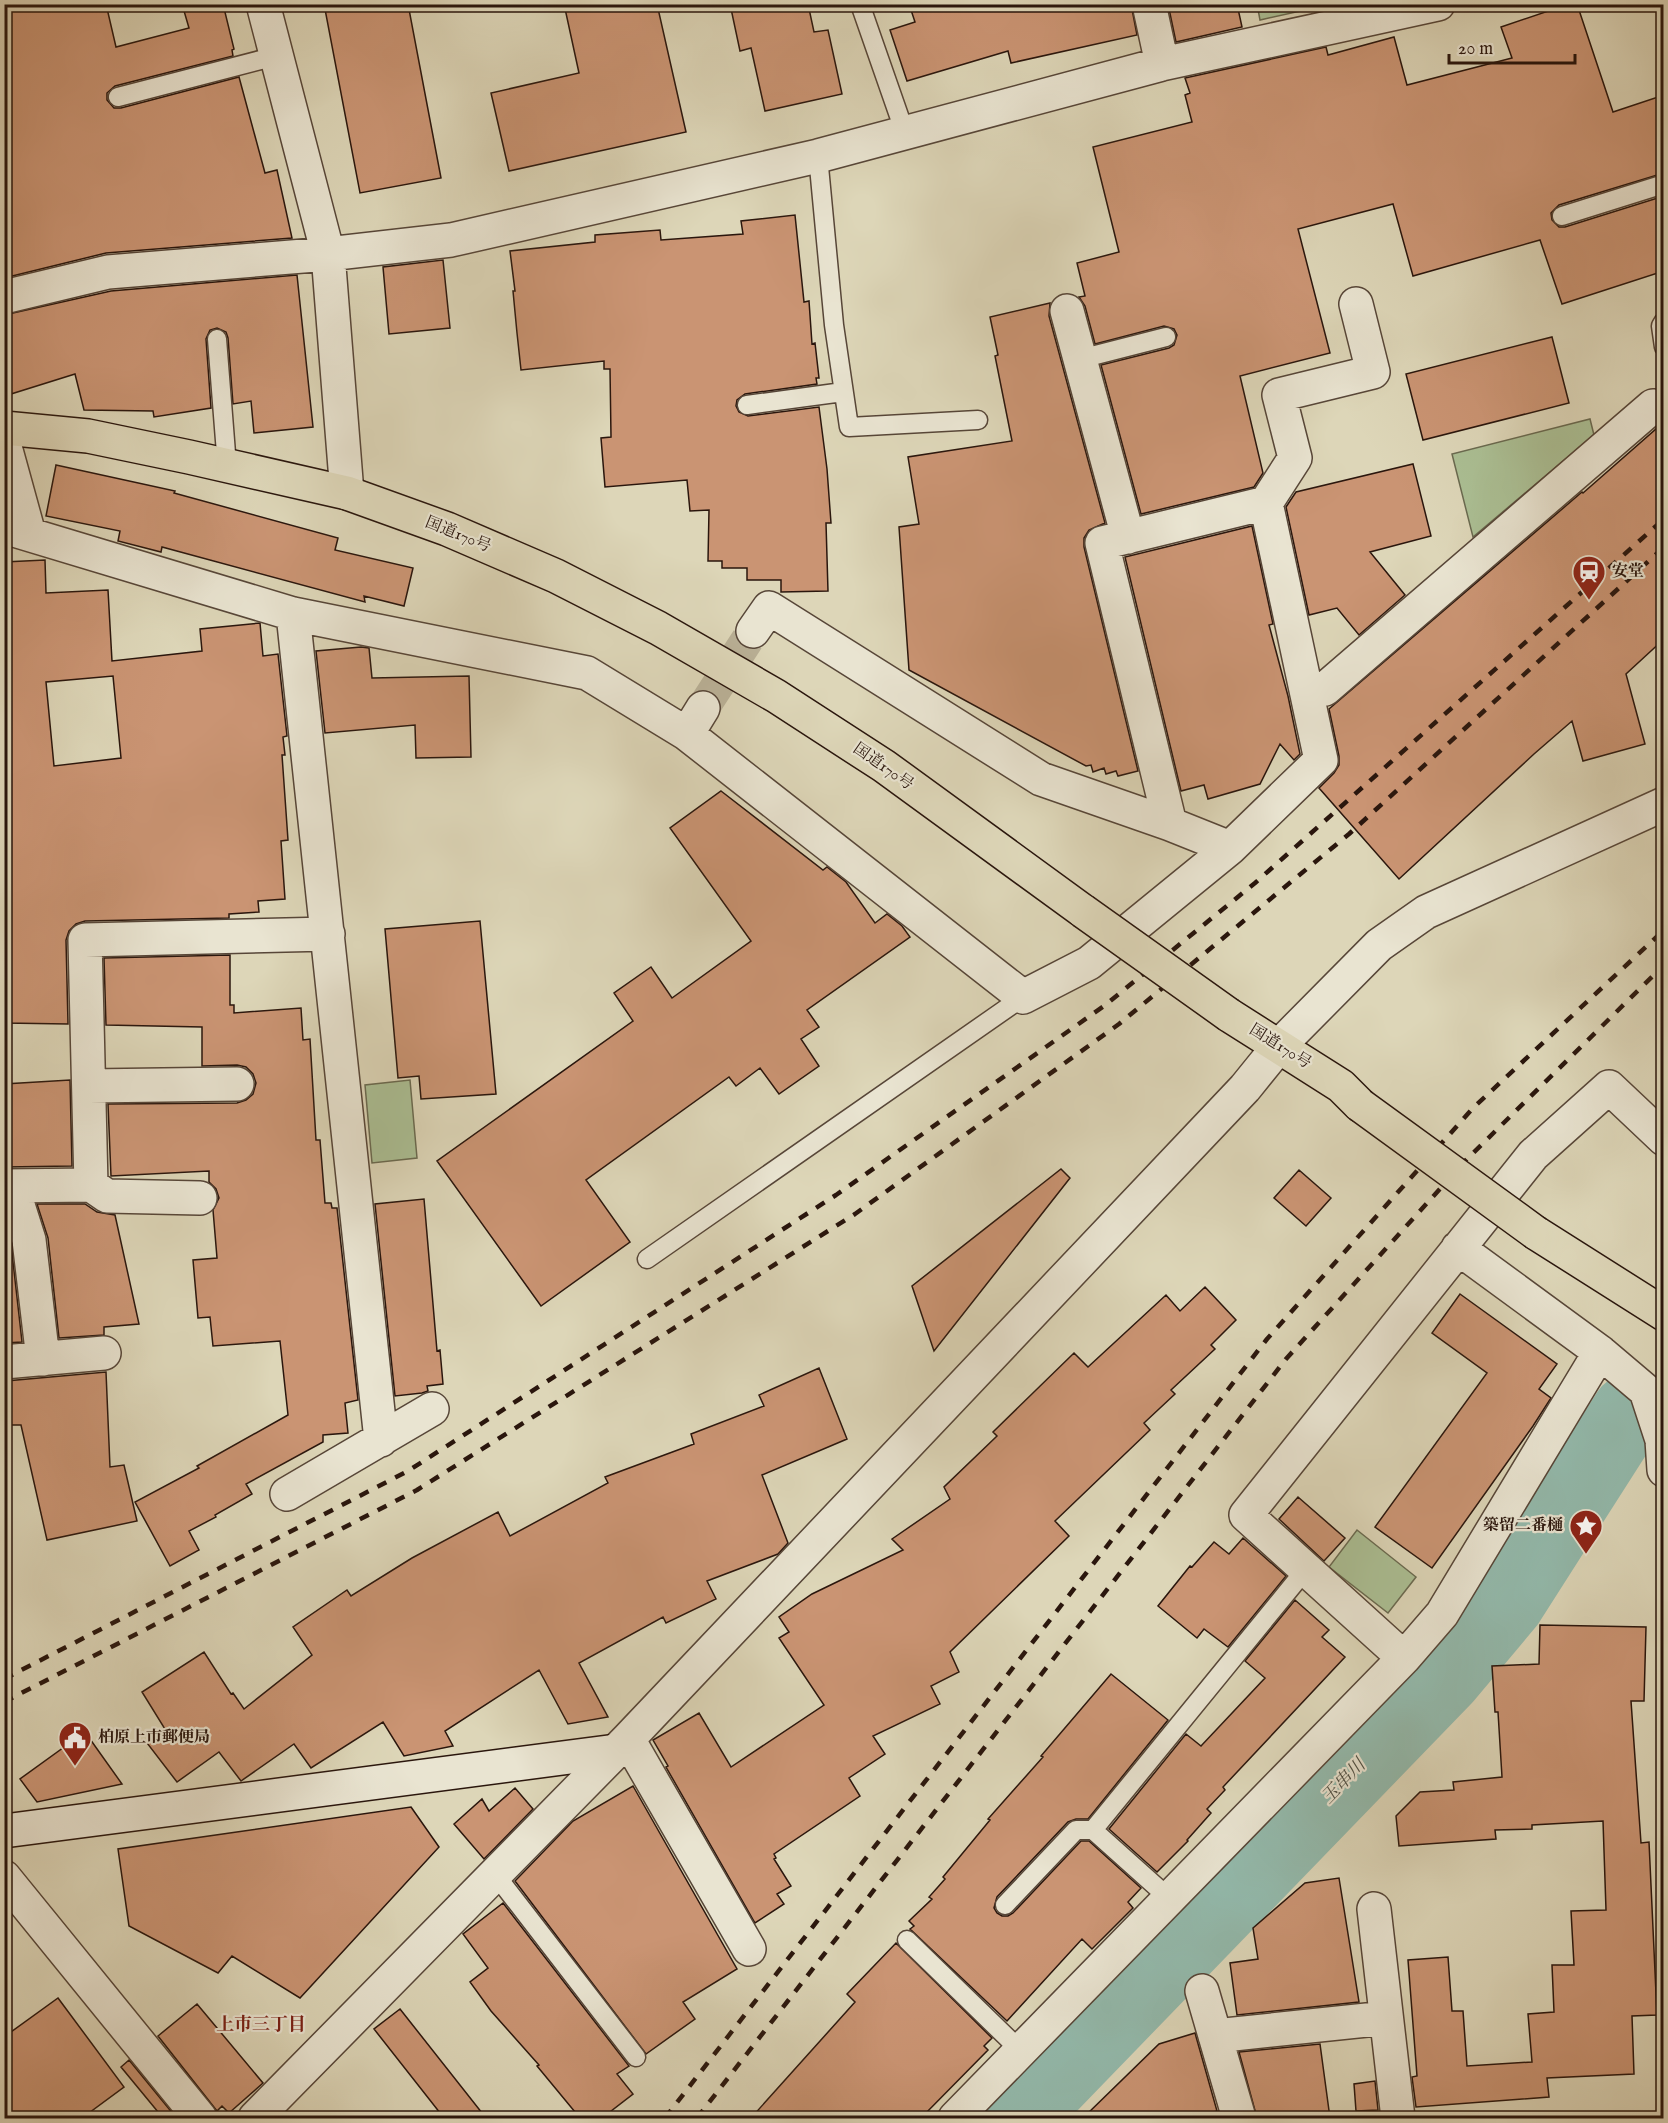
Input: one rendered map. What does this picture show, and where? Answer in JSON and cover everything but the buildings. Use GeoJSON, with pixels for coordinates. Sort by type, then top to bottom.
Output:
{"type":"FeatureCollection","features":[{"type":"Feature","properties":{"kind":"highway","name":"国道170号"},"geometry":{"type":"LineString","coordinates":[[4,428],[88,436],[347,493],[447,530],[556,576],[658,628],[776,696],[884,766],[1083,912],[1229,1015],[1341,1086],[1360,1106],[1536,1233],[1664,1314]]}},
{"type":"Feature","properties":{"kind":"street"},"geometry":{"type":"LineString","coordinates":[[263,4],[328,254],[347,493]]}},
{"type":"Feature","properties":{"kind":"street"},"geometry":{"type":"LineString","coordinates":[[1149,4],[1162,64]]}},
{"type":"Feature","properties":{"kind":"street"},"geometry":{"type":"LineString","coordinates":[[4,297],[108,272],[328,254],[451,240],[818,156],[1162,64],[1438,4]]}},
{"type":"Feature","properties":{"kind":"street"},"geometry":{"type":"LineString","coordinates":[[1170,824],[1102,543],[1266,503],[1295,458],[1280,395],[1372,372],[1356,304]]}},
{"type":"Feature","properties":{"kind":"street"},"geometry":{"type":"LineString","coordinates":[[1067,311],[1128,537]]}},
{"type":"Feature","properties":{"kind":"street"},"geometry":{"type":"LineString","coordinates":[[1326,689],[1653,406]]}},
{"type":"Feature","properties":{"kind":"street"},"geometry":{"type":"LineString","coordinates":[[4,443],[17,530],[293,614],[587,673],[695,721],[1023,997],[1089,963],[1230,849],[1321,760],[1266,503]]}},
{"type":"Feature","properties":{"kind":"street"},"geometry":{"type":"LineString","coordinates":[[753,631],[769,608],[1041,779],[1170,824],[1230,849]]}},
{"type":"Feature","properties":{"kind":"street"},"geometry":{"type":"LineString","coordinates":[[293,614],[381,1440]]}},
{"type":"Feature","properties":{"kind":"street"},"geometry":{"type":"LineString","coordinates":[[255,2118],[622,1745],[1245,1088],[1279,1046],[1379,945],[1426,912],[1664,804]]}},
{"type":"Feature","properties":{"kind":"street"},"geometry":{"type":"LineString","coordinates":[[91,1185],[85,940],[328,934]]}},
{"type":"Feature","properties":{"kind":"street"},"geometry":{"type":"LineString","coordinates":[[88,1086],[237,1084]]}},
{"type":"Feature","properties":{"kind":"street"},"geometry":{"type":"LineString","coordinates":[[1404,1658],[1246,1515],[1533,1155],[1609,1087],[1664,1139]]}},
{"type":"Feature","properties":{"kind":"street"},"geometry":{"type":"LineString","coordinates":[[44,1359],[29,1240],[8,1186],[91,1185],[107,1196],[200,1198]]}},
{"type":"Feature","properties":{"kind":"street"},"geometry":{"type":"LineString","coordinates":[[1458,1248],[1600,1352],[1646,1391],[1662,1440],[1664,1470]]}},
{"type":"Feature","properties":{"kind":"street"},"geometry":{"type":"LineString","coordinates":[[955,2118],[1404,1658],[1442,1614],[1600,1352]]}},
{"type":"Feature","properties":{"kind":"street"},"geometry":{"type":"LineString","coordinates":[[4,1362],[104,1353]]}},
{"type":"Feature","properties":{"kind":"street"},"geometry":{"type":"LineString","coordinates":[[287,1494],[432,1410]]}},
{"type":"Feature","properties":{"kind":"street"},"geometry":{"type":"LineString","coordinates":[[4,1832],[622,1745]]}},
{"type":"Feature","properties":{"kind":"street"},"geometry":{"type":"LineString","coordinates":[[622,1745],[748,1949]]}},
{"type":"Feature","properties":{"kind":"street"},"geometry":{"type":"LineString","coordinates":[[4,1877],[200,2118]]}},
{"type":"Feature","properties":{"kind":"street"},"geometry":{"type":"LineString","coordinates":[[1374,1909],[1398,2118]]}},
{"type":"Feature","properties":{"kind":"street"},"geometry":{"type":"LineString","coordinates":[[1202,1991],[1239,2118]]}},
{"type":"Feature","properties":{"kind":"street"},"geometry":{"type":"LineString","coordinates":[[1215,2036],[1386,2018]]}},
{"type":"Feature","properties":{"kind":"lane"},"geometry":{"type":"LineString","coordinates":[[860,4],[905,133]]}},
{"type":"Feature","properties":{"kind":"lane"},"geometry":{"type":"LineString","coordinates":[[118,97],[276,56]]}},
{"type":"Feature","properties":{"kind":"lane"},"geometry":{"type":"LineString","coordinates":[[818,156],[834,326],[849,427],[978,420]]}},
{"type":"Feature","properties":{"kind":"lane"},"geometry":{"type":"LineString","coordinates":[[1562,216],[1664,184]]}},
{"type":"Feature","properties":{"kind":"lane"},"geometry":{"type":"LineString","coordinates":[[1664,321],[1661,326],[1664,346]]}},
{"type":"Feature","properties":{"kind":"lane"},"geometry":{"type":"LineString","coordinates":[[1080,359],[1166,337]]}},
{"type":"Feature","properties":{"kind":"lane"},"geometry":{"type":"LineString","coordinates":[[217,339],[227,466]]}},
{"type":"Feature","properties":{"kind":"lane"},"geometry":{"type":"LineString","coordinates":[[747,405],[843,392]]}},
{"type":"Feature","properties":{"kind":"lane"},"geometry":{"type":"LineString","coordinates":[[647,1259],[1023,997]]}},
{"type":"Feature","properties":{"kind":"lane"},"geometry":{"type":"LineString","coordinates":[[1093,1830],[1306,1569]]}},
{"type":"Feature","properties":{"kind":"lane"},"geometry":{"type":"LineString","coordinates":[[1005,1905],[1076,1830],[1093,1830],[1170,1899]]}},
{"type":"Feature","properties":{"kind":"lane"},"geometry":{"type":"LineString","coordinates":[[495,1874],[636,2057]]}},
{"type":"Feature","properties":{"kind":"lane"},"geometry":{"type":"LineString","coordinates":[[907,1940],[1021,2051]]}},
{"type":"Feature","properties":{"kind":"green space"},"geometry":{"type":"Polygon","coordinates":[[[1257,4],[1328,4],[1328,5],[1260,20],[1257,4]]]}},
{"type":"Feature","properties":{"kind":"green space"},"geometry":{"type":"Polygon","coordinates":[[[1590,419],[1594,435],[1473,537],[1452,454],[1590,419]]]}},
{"type":"Feature","properties":{"kind":"green space"},"geometry":{"type":"Polygon","coordinates":[[[410,1080],[417,1158],[372,1163],[365,1085],[410,1080]]]}},
{"type":"Feature","properties":{"kind":"green space"},"geometry":{"type":"Polygon","coordinates":[[[1357,1530],[1416,1577],[1388,1613],[1329,1567],[1357,1530]]]}},
{"type":"Feature","properties":{"kind":"waterway","name":"玉串川"},"geometry":{"type":"LineString","coordinates":[[1018,2118],[1445,1677],[1507,1603],[1629,1412]]}},
{"type":"Feature","properties":{"kind":"tunnel"},"geometry":{"type":"LineString","coordinates":[[703,708],[753,631]]}},
{"type":"Feature","properties":{"kind":"railway"},"geometry":{"type":"LineString","coordinates":[[4,1679],[408,1471],[836,1195],[1104,1006],[1255,883],[1664,519]]}},
{"type":"Feature","properties":{"kind":"railway"},"geometry":{"type":"LineString","coordinates":[[4,1702],[417,1490],[855,1214],[1119,1024],[1349,834],[1664,547]]}},
{"type":"Feature","properties":{"kind":"railway"},"geometry":{"type":"LineString","coordinates":[[665,2118],[1267,1339],[1473,1108],[1664,930]]}},
{"type":"Feature","properties":{"kind":"railway"},"geometry":{"type":"LineString","coordinates":[[697,2118],[1286,1359],[1467,1159],[1664,965]]}},
{"type":"Feature","properties":{"kind":"place","name":"安堂"},"geometry":{"type":"Point","coordinates":[1589,601]}},
{"type":"Feature","properties":{"kind":"place","name":"築留二番樋"},"geometry":{"type":"Point","coordinates":[1586,1555]}},
{"type":"Feature","properties":{"kind":"place","name":"柏原上市郵便局"},"geometry":{"type":"Point","coordinates":[75,1767]}},
{"type":"Feature","properties":{"kind":"district","name":"上市三丁目"},"geometry":{"type":"Point","coordinates":[261,2025]}}]}
